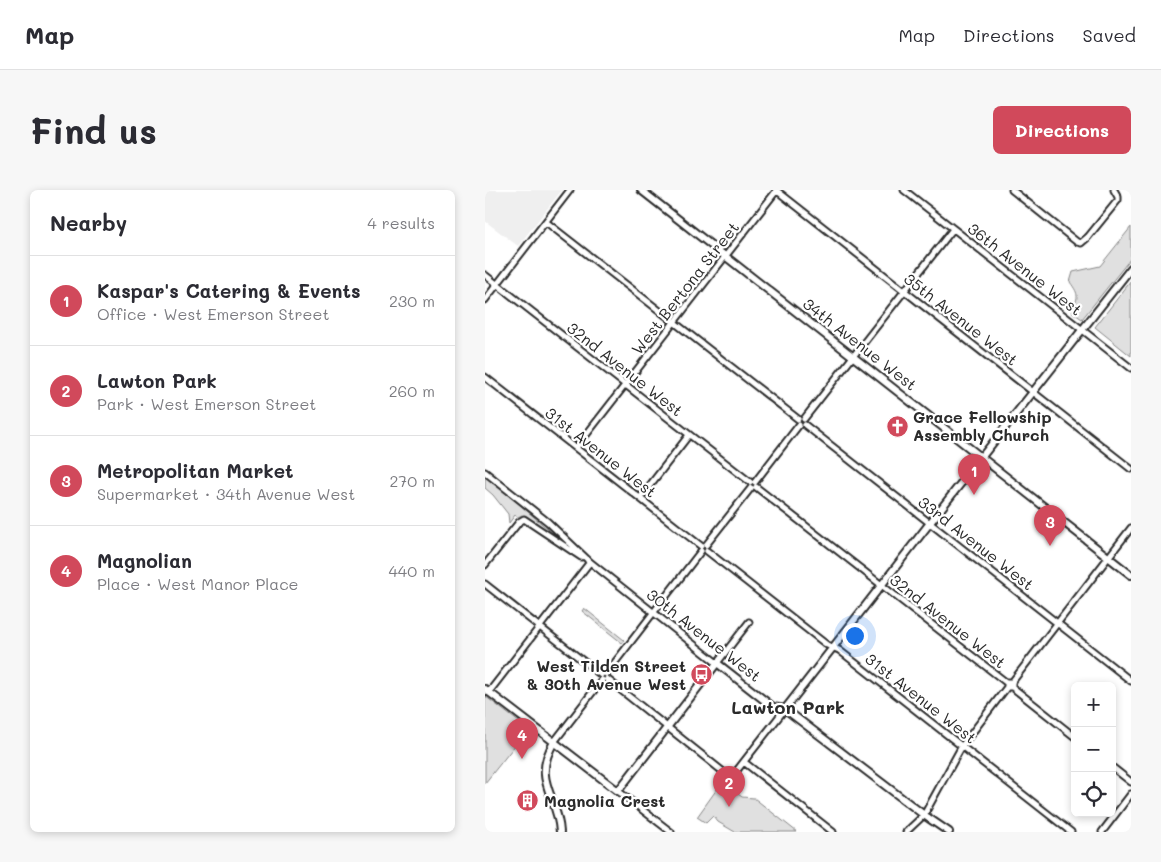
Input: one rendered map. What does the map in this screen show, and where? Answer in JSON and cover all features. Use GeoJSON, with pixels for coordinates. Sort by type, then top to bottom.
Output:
{"type":"FeatureCollection","features":[{"type":"Feature","properties":{"kind":"street"},"geometry":{"type":"LineString","coordinates":[[485,300],[571,190]]}},
{"type":"Feature","properties":{"kind":"street","name":"34th Avenue West"},"geometry":{"type":"LineString","coordinates":[[641,190],[1131,576]]}},
{"type":"Feature","properties":{"kind":"street","name":"West Bertona Street"},"geometry":{"type":"LineString","coordinates":[[575,448],[777,190]]}},
{"type":"Feature","properties":{"kind":"street","name":"35th Avenue West"},"geometry":{"type":"LineString","coordinates":[[777,190],[1131,469]]}},
{"type":"Feature","properties":{"kind":"street","name":"36th Avenue West"},"geometry":{"type":"LineString","coordinates":[[904,190],[1131,368]]}},
{"type":"Feature","properties":{"kind":"street"},"geometry":{"type":"LineString","coordinates":[[1011,190],[1077,242],[1081,243],[1088,237],[1117,200],[1115,191]]}},
{"type":"Feature","properties":{"kind":"street","name":"33rd Avenue West"},"geometry":{"type":"LineString","coordinates":[[546,222],[1131,681]]}},
{"type":"Feature","properties":{"kind":"street"},"geometry":{"type":"LineString","coordinates":[[560,832],[559,818],[548,792],[544,771],[548,752],[554,742],[953,229]]}},
{"type":"Feature","properties":{"kind":"street"},"geometry":{"type":"LineString","coordinates":[[485,584],[731,778],[929,523],[1131,268]]}},
{"type":"Feature","properties":{"kind":"street","name":"32nd Avenue West"},"geometry":{"type":"LineString","coordinates":[[485,275],[1071,734]]}},
{"type":"Feature","properties":{"kind":"street","name":"31st Avenue West"},"geometry":{"type":"LineString","coordinates":[[485,377],[827,645],[839,650],[1071,832]]}},
{"type":"Feature","properties":{"kind":"street"},"geometry":{"type":"LineString","coordinates":[[640,498],[689,435]]}},
{"type":"Feature","properties":{"kind":"street","name":"30th Avenue West"},"geometry":{"type":"LineString","coordinates":[[485,472],[548,522],[590,562],[773,707],[785,708],[924,816],[949,832]]}},
{"type":"Feature","properties":{"kind":"street","name":"30th Avenue West"},"geometry":{"type":"LineString","coordinates":[[485,565],[519,522],[524,519],[590,562]]}},
{"type":"Feature","properties":{"kind":"street"},"geometry":{"type":"LineString","coordinates":[[906,832],[924,816],[962,746],[1131,528]]}},
{"type":"Feature","properties":{"kind":"street"},"geometry":{"type":"LineString","coordinates":[[590,562],[540,627],[487,690],[671,832]]}},
{"type":"Feature","properties":{"kind":"street"},"geometry":{"type":"LineString","coordinates":[[618,791],[749,622]]}},
{"type":"Feature","properties":{"kind":"street"},"geometry":{"type":"LineString","coordinates":[[744,762],[833,832]]}},
{"type":"Feature","properties":{"kind":"street"},"geometry":{"type":"LineString","coordinates":[[1116,770],[1131,782]]}},
{"type":"Feature","properties":{"kind":"street"},"geometry":{"type":"LineString","coordinates":[[1102,832],[1131,794]]}},
{"type":"Feature","properties":{"kind":"shaded area"},"geometry":{"type":"Polygon","coordinates":[[[485,190],[562,190],[518,246],[485,221],[485,190]]]}},
{"type":"Feature","properties":{"kind":"shaded area"},"geometry":{"type":"Polygon","coordinates":[[[1131,227],[1131,258],[1082,319],[1072,312],[1077,296],[1070,282],[1073,272],[1100,266],[1131,227]]]}},
{"type":"Feature","properties":{"kind":"shaded area"},"geometry":{"type":"Polygon","coordinates":[[[1131,281],[1131,356],[1095,327],[1131,281]]]}},
{"type":"Feature","properties":{"kind":"shaded area"},"geometry":{"type":"Polygon","coordinates":[[[485,475],[562,541],[522,515],[518,517],[515,515],[509,523],[508,514],[485,488],[485,475]]]}},
{"type":"Feature","properties":{"kind":"shaded area"},"geometry":{"type":"Polygon","coordinates":[[[584,608],[624,640],[622,643],[582,611],[584,608]]]}},
{"type":"Feature","properties":{"kind":"shaded area"},"geometry":{"type":"Polygon","coordinates":[[[485,696],[528,729],[485,783],[485,696]]]}},
{"type":"Feature","properties":{"kind":"shaded area"},"geometry":{"type":"Polygon","coordinates":[[[722,782],[742,797],[754,798],[797,832],[735,832],[718,822],[713,816],[706,823],[697,817],[722,782]]]}},
{"type":"Feature","properties":{"kind":"place","name":"Grace Fellowship Assembly Church"},"geometry":{"type":"Point","coordinates":[897,426]}},
{"type":"Feature","properties":{"kind":"place","name":"Kaspar's Catering & Events"},"geometry":{"type":"Point","coordinates":[974,495]}},
{"type":"Feature","properties":{"kind":"place","name":"Metropolitan Market"},"geometry":{"type":"Point","coordinates":[1050,546]}},
{"type":"Feature","properties":{"kind":"place","name":"West Tilden Street & 30th Avenue West"},"geometry":{"type":"Point","coordinates":[702,675]}},
{"type":"Feature","properties":{"kind":"place","name":"Magnolian"},"geometry":{"type":"Point","coordinates":[522,759]}},
{"type":"Feature","properties":{"kind":"place","name":"Magnolia Crest"},"geometry":{"type":"Point","coordinates":[528,801]}},
{"type":"Feature","properties":{"kind":"place","name":"Lawton Park"},"geometry":{"type":"Point","coordinates":[729,807]}},
{"type":"Feature","properties":{"kind":"district","name":"Lawton Park"},"geometry":{"type":"Point","coordinates":[788,708]}}]}
